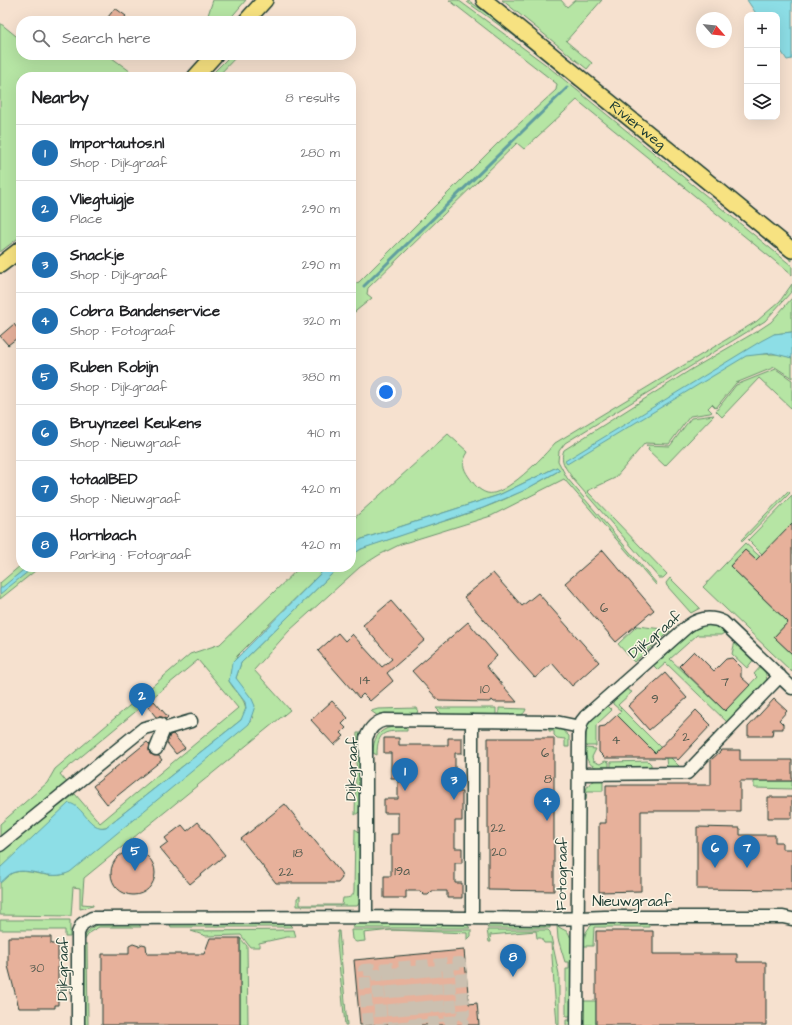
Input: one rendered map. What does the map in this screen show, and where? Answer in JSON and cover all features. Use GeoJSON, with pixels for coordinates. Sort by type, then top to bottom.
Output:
{"type":"FeatureCollection","features":[{"type":"Feature","properties":{"kind":"main road"},"geometry":{"type":"LineString","coordinates":[[251,16],[265,0]]}},
{"type":"Feature","properties":{"kind":"main road","name":"Rivierweg"},"geometry":{"type":"LineString","coordinates":[[484,0],[792,250]]}},
{"type":"Feature","properties":{"kind":"main road"},"geometry":{"type":"LineString","coordinates":[[200,72],[210,60]]}},
{"type":"Feature","properties":{"kind":"main road"},"geometry":{"type":"LineString","coordinates":[[0,264],[16,253]]}},
{"type":"Feature","properties":{"kind":"street","name":"Dijkgraaf"},"geometry":{"type":"LineString","coordinates":[[78,1025],[78,933],[82,924],[92,918],[366,917],[366,738],[368,732],[376,724],[385,720],[556,722],[580,727],[586,716],[688,626],[700,619],[714,618],[723,622],[792,688]]}},
{"type":"Feature","properties":{"kind":"street"},"geometry":{"type":"LineString","coordinates":[[579,774],[687,773],[780,676]]}},
{"type":"Feature","properties":{"kind":"street"},"geometry":{"type":"LineString","coordinates":[[164,729],[191,721]]}},
{"type":"Feature","properties":{"kind":"street"},"geometry":{"type":"LineString","coordinates":[[472,721],[472,917]]}},
{"type":"Feature","properties":{"kind":"street"},"geometry":{"type":"LineString","coordinates":[[0,845],[144,728],[160,724],[164,729]]}},
{"type":"Feature","properties":{"kind":"street","name":"Fotograaf"},"geometry":{"type":"LineString","coordinates":[[366,917],[578,918],[580,727]]}},
{"type":"Feature","properties":{"kind":"street"},"geometry":{"type":"LineString","coordinates":[[156,749],[164,729]]}},
{"type":"Feature","properties":{"kind":"street","name":"Nieuwgraaf"},"geometry":{"type":"LineString","coordinates":[[577,1025],[578,918],[783,917],[792,919]]}},
{"type":"Feature","properties":{"kind":"green space"},"geometry":{"type":"Polygon","coordinates":[[[213,0],[246,0],[232,16],[208,16],[213,0]]]}},
{"type":"Feature","properties":{"kind":"green space"},"geometry":{"type":"Polygon","coordinates":[[[449,0],[458,0],[545,64],[792,266],[792,275],[577,100],[524,149],[517,143],[368,288],[367,294],[372,298],[356,311],[356,283],[359,282],[498,143],[556,90],[557,84],[449,0]]]}},
{"type":"Feature","properties":{"kind":"green space"},"geometry":{"type":"Polygon","coordinates":[[[502,0],[561,0],[567,7],[575,0],[602,0],[566,41],[592,63],[587,69],[502,0]]]}},
{"type":"Feature","properties":{"kind":"green space"},"geometry":{"type":"Polygon","coordinates":[[[469,1],[503,24],[576,84],[576,86],[513,35],[467,2],[469,1]]]}},
{"type":"Feature","properties":{"kind":"green space"},"geometry":{"type":"Polygon","coordinates":[[[0,23],[16,36],[16,60],[115,60],[131,72],[16,72],[16,240],[0,252],[0,23]]]}},
{"type":"Feature","properties":{"kind":"green space"},"geometry":{"type":"Polygon","coordinates":[[[226,60],[233,60],[222,72],[214,72],[226,60]]]}},
{"type":"Feature","properties":{"kind":"green space"},"geometry":{"type":"Polygon","coordinates":[[[581,90],[584,90],[792,258],[792,261],[581,90]]]}},
{"type":"Feature","properties":{"kind":"green space"},"geometry":{"type":"Polygon","coordinates":[[[792,284],[792,291],[765,321],[565,443],[559,451],[558,461],[567,478],[657,584],[656,585],[564,479],[491,516],[401,544],[379,555],[356,571],[356,552],[359,550],[493,504],[522,491],[560,470],[557,467],[499,495],[362,539],[356,542],[356,517],[448,434],[468,452],[464,462],[464,467],[476,486],[487,493],[494,493],[513,483],[523,475],[555,443],[757,321],[780,301],[792,284]]]}},
{"type":"Feature","properties":{"kind":"green space"},"geometry":{"type":"Polygon","coordinates":[[[792,298],[792,332],[774,334],[755,354],[780,354],[792,358],[792,378],[775,367],[736,383],[716,408],[712,404],[708,408],[712,412],[690,416],[669,444],[645,443],[615,478],[587,491],[667,574],[663,578],[659,578],[573,479],[563,462],[562,458],[564,450],[692,369],[771,322],[792,298]]]}},
{"type":"Feature","properties":{"kind":"green space"},"geometry":{"type":"Polygon","coordinates":[[[776,369],[792,380],[792,409],[759,378],[722,417],[716,411],[736,385],[776,369]]]}},
{"type":"Feature","properties":{"kind":"green space"},"geometry":{"type":"Polygon","coordinates":[[[714,415],[665,466],[648,450],[649,448],[646,445],[670,446],[691,418],[714,415]]]}},
{"type":"Feature","properties":{"kind":"green space"},"geometry":{"type":"Polygon","coordinates":[[[788,491],[790,493],[743,541],[741,540],[788,491]]]}},
{"type":"Feature","properties":{"kind":"green space"},"geometry":{"type":"Polygon","coordinates":[[[792,495],[792,523],[770,562],[748,540],[792,495]]]}},
{"type":"Feature","properties":{"kind":"green space"},"geometry":{"type":"Polygon","coordinates":[[[745,543],[768,564],[765,568],[745,550],[730,566],[779,614],[792,618],[774,637],[790,652],[792,650],[792,672],[703,587],[745,543]]]}},
{"type":"Feature","properties":{"kind":"green space"},"geometry":{"type":"Polygon","coordinates":[[[16,569],[16,572],[34,572],[0,599],[0,583],[16,569]]]}},
{"type":"Feature","properties":{"kind":"green space"},"geometry":{"type":"Polygon","coordinates":[[[295,572],[322,572],[237,656],[229,681],[245,704],[245,714],[241,720],[106,827],[98,828],[94,825],[0,869],[0,848],[47,810],[50,813],[75,794],[100,823],[238,708],[198,660],[60,774],[69,785],[0,841],[0,824],[47,783],[55,769],[190,654],[220,644],[295,572]]]}},
{"type":"Feature","properties":{"kind":"green space"},"geometry":{"type":"Polygon","coordinates":[[[334,572],[354,572],[289,631],[254,670],[290,710],[84,878],[82,904],[93,906],[80,909],[80,888],[73,887],[71,916],[0,915],[0,883],[9,875],[12,873],[25,871],[52,876],[65,874],[253,719],[236,678],[241,663],[334,572]]]}},
{"type":"Feature","properties":{"kind":"green space"},"geometry":{"type":"Polygon","coordinates":[[[670,578],[700,608],[691,613],[667,586],[666,583],[670,578]]]}},
{"type":"Feature","properties":{"kind":"green space"},"geometry":{"type":"Polygon","coordinates":[[[712,624],[721,627],[726,632],[721,635],[697,635],[670,659],[725,711],[757,677],[754,674],[761,666],[766,676],[766,684],[756,697],[729,724],[666,663],[658,670],[653,665],[697,627],[712,624]]]}},
{"type":"Feature","properties":{"kind":"green space"},"geometry":{"type":"Polygon","coordinates":[[[637,626],[671,630],[634,662],[618,644],[637,626]]]}},
{"type":"Feature","properties":{"kind":"green space"},"geometry":{"type":"Polygon","coordinates":[[[735,641],[754,659],[747,668],[732,654],[735,641]]]}},
{"type":"Feature","properties":{"kind":"green space"},"geometry":{"type":"Polygon","coordinates":[[[626,689],[632,692],[618,705],[682,769],[667,769],[666,758],[660,758],[617,715],[621,711],[613,704],[613,700],[626,689]]]}},
{"type":"Feature","properties":{"kind":"green space"},"geometry":{"type":"Polygon","coordinates":[[[607,705],[612,710],[596,725],[596,746],[585,746],[587,725],[607,705]]]}},
{"type":"Feature","properties":{"kind":"green space"},"geometry":{"type":"Polygon","coordinates":[[[417,708],[418,710],[416,716],[378,716],[371,711],[378,709],[417,708]]]}},
{"type":"Feature","properties":{"kind":"green space"},"geometry":{"type":"Polygon","coordinates":[[[436,708],[496,708],[496,716],[443,715],[436,708]]]}},
{"type":"Feature","properties":{"kind":"green space"},"geometry":{"type":"Polygon","coordinates":[[[499,708],[526,709],[522,715],[511,717],[499,716],[499,708]]]}},
{"type":"Feature","properties":{"kind":"green space"},"geometry":{"type":"Polygon","coordinates":[[[392,727],[407,727],[407,731],[393,731],[384,734],[381,736],[377,747],[377,755],[373,753],[374,743],[377,736],[383,730],[392,727]]]}},
{"type":"Feature","properties":{"kind":"green space"},"geometry":{"type":"Polygon","coordinates":[[[549,727],[560,728],[569,736],[569,747],[565,747],[565,739],[557,738],[554,735],[554,731],[549,731],[549,727]]]}},
{"type":"Feature","properties":{"kind":"green space"},"geometry":{"type":"Polygon","coordinates":[[[357,733],[362,733],[362,810],[355,815],[357,733]]]}},
{"type":"Feature","properties":{"kind":"green space"},"geometry":{"type":"Polygon","coordinates":[[[585,748],[596,749],[592,757],[593,761],[600,764],[605,761],[609,762],[609,769],[591,765],[585,754],[585,748]]]}},
{"type":"Feature","properties":{"kind":"green space"},"geometry":{"type":"Polygon","coordinates":[[[648,761],[651,764],[651,770],[611,769],[611,762],[648,761]]]}},
{"type":"Feature","properties":{"kind":"green space"},"geometry":{"type":"Polygon","coordinates":[[[603,778],[603,791],[587,791],[585,800],[586,791],[589,785],[594,781],[603,778]]]}},
{"type":"Feature","properties":{"kind":"green space"},"geometry":{"type":"Polygon","coordinates":[[[754,781],[792,781],[792,789],[754,788],[754,781]]]}},
{"type":"Feature","properties":{"kind":"green space"},"geometry":{"type":"Polygon","coordinates":[[[355,829],[362,834],[360,902],[357,906],[297,906],[297,898],[300,896],[300,905],[342,905],[343,898],[352,896],[354,892],[355,829]]]}},
{"type":"Feature","properties":{"kind":"green space"},"geometry":{"type":"Polygon","coordinates":[[[0,920],[70,920],[70,937],[65,937],[65,930],[0,930],[0,920]]]}},
{"type":"Feature","properties":{"kind":"green space"},"geometry":{"type":"Polygon","coordinates":[[[113,922],[137,922],[141,927],[99,927],[90,932],[84,941],[91,928],[98,925],[113,922]]]}},
{"type":"Feature","properties":{"kind":"green space"},"geometry":{"type":"Polygon","coordinates":[[[169,922],[287,922],[292,927],[171,927],[169,922]]]}},
{"type":"Feature","properties":{"kind":"green space"},"geometry":{"type":"Polygon","coordinates":[[[357,922],[466,923],[470,928],[352,928],[357,922]]]}},
{"type":"Feature","properties":{"kind":"green space"},"geometry":{"type":"Polygon","coordinates":[[[497,922],[550,926],[550,928],[487,928],[490,924],[497,922]]]}},
{"type":"Feature","properties":{"kind":"green space"},"geometry":{"type":"Polygon","coordinates":[[[649,922],[649,927],[594,927],[593,946],[583,946],[589,927],[595,923],[649,922]]]}},
{"type":"Feature","properties":{"kind":"green space"},"geometry":{"type":"Polygon","coordinates":[[[557,926],[568,932],[572,941],[571,1025],[566,1025],[566,1020],[570,1020],[570,1016],[566,1016],[566,969],[569,969],[569,962],[565,962],[558,939],[557,926]]]}},
{"type":"Feature","properties":{"kind":"green space"},"geometry":{"type":"Polygon","coordinates":[[[294,930],[296,937],[287,937],[259,943],[259,947],[250,947],[241,935],[206,936],[191,931],[294,930]]]}},
{"type":"Feature","properties":{"kind":"green space"},"geometry":{"type":"Polygon","coordinates":[[[351,930],[391,930],[364,933],[365,941],[356,942],[352,939],[351,930]]]}},
{"type":"Feature","properties":{"kind":"green space"},"geometry":{"type":"Polygon","coordinates":[[[391,930],[471,930],[471,936],[467,940],[467,933],[391,930]]]}},
{"type":"Feature","properties":{"kind":"green space"},"geometry":{"type":"Polygon","coordinates":[[[487,930],[548,930],[550,932],[559,974],[559,1025],[557,1025],[551,943],[544,943],[541,938],[537,938],[536,931],[490,935],[491,942],[489,942],[487,930]]]}},
{"type":"Feature","properties":{"kind":"green space"},"geometry":{"type":"Polygon","coordinates":[[[338,931],[347,1025],[345,1025],[337,942],[338,931]]]}},
{"type":"Feature","properties":{"kind":"green space"},"geometry":{"type":"Polygon","coordinates":[[[240,938],[247,946],[248,1025],[240,1025],[240,938]]]}},
{"type":"Feature","properties":{"kind":"green space"},"geometry":{"type":"Polygon","coordinates":[[[83,944],[87,944],[88,1025],[83,1025],[83,944]]]}},
{"type":"Feature","properties":{"kind":"green space"},"geometry":{"type":"Polygon","coordinates":[[[582,1001],[596,1001],[596,1025],[582,1025],[582,1001]]]}},
{"type":"Feature","properties":{"kind":"water"},"geometry":{"type":"Polygon","coordinates":[[[747,0],[792,0],[792,59],[787,60],[780,50],[780,12],[755,12],[747,0]]]}},
{"type":"Feature","properties":{"kind":"water"},"geometry":{"type":"Polygon","coordinates":[[[792,332],[792,358],[772,353],[746,356],[567,464],[565,461],[761,341],[774,334],[792,332]]]}},
{"type":"Feature","properties":{"kind":"water"},"geometry":{"type":"Polygon","coordinates":[[[557,467],[560,470],[523,491],[483,508],[361,549],[356,552],[356,542],[362,539],[499,495],[557,467]]]}},
{"type":"Feature","properties":{"kind":"water"},"geometry":{"type":"Polygon","coordinates":[[[21,572],[28,572],[0,594],[0,589],[21,572]]]}},
{"type":"Feature","properties":{"kind":"water"},"geometry":{"type":"Polygon","coordinates":[[[322,572],[334,572],[241,663],[236,678],[252,699],[255,706],[249,724],[70,872],[63,875],[48,875],[19,871],[10,874],[0,883],[0,868],[69,803],[79,809],[95,825],[106,827],[241,720],[246,708],[245,702],[229,681],[232,663],[322,572]]]}},
{"type":"Feature","properties":{"kind":"building"},"geometry":{"type":"Polygon","coordinates":[[[115,8],[126,16],[109,16],[115,8]]]}},
{"type":"Feature","properties":{"kind":"building"},"geometry":{"type":"Polygon","coordinates":[[[14,324],[16,327],[16,339],[8,345],[0,336],[14,324]]]}},
{"type":"Feature","properties":{"kind":"building"},"geometry":{"type":"Polygon","coordinates":[[[792,523],[792,654],[774,637],[788,622],[730,566],[745,550],[756,560],[792,523]]]}},
{"type":"Feature","properties":{"kind":"building"},"geometry":{"type":"Polygon","coordinates":[[[603,550],[654,610],[616,642],[565,583],[603,550]]]}},
{"type":"Feature","properties":{"kind":"building"},"geometry":{"type":"Polygon","coordinates":[[[493,573],[522,606],[538,593],[599,662],[572,686],[552,663],[535,678],[464,597],[493,573]]]}},
{"type":"Feature","properties":{"kind":"building"},"geometry":{"type":"Polygon","coordinates":[[[391,601],[425,640],[387,673],[393,681],[370,701],[363,694],[359,698],[318,651],[338,633],[345,641],[352,634],[382,667],[392,659],[363,625],[391,601]]]}},
{"type":"Feature","properties":{"kind":"building"},"geometry":{"type":"Polygon","coordinates":[[[468,622],[497,656],[486,666],[517,702],[494,702],[492,700],[489,702],[439,701],[412,671],[468,622]]]}},
{"type":"Feature","properties":{"kind":"building"},"geometry":{"type":"Polygon","coordinates":[[[694,651],[714,671],[726,659],[732,658],[741,667],[741,677],[750,685],[725,711],[679,666],[694,651]]]}},
{"type":"Feature","properties":{"kind":"building"},"geometry":{"type":"Polygon","coordinates":[[[665,673],[687,698],[649,730],[628,706],[665,673]]]}},
{"type":"Feature","properties":{"kind":"building"},"geometry":{"type":"Polygon","coordinates":[[[774,699],[787,711],[779,720],[783,724],[783,729],[773,729],[772,736],[748,736],[748,727],[774,699]]]}},
{"type":"Feature","properties":{"kind":"building"},"geometry":{"type":"Polygon","coordinates":[[[154,701],[168,717],[166,719],[156,717],[148,707],[154,701]]]}},
{"type":"Feature","properties":{"kind":"building"},"geometry":{"type":"Polygon","coordinates":[[[332,701],[348,718],[342,724],[346,728],[341,733],[344,736],[334,745],[311,720],[332,701]]]}},
{"type":"Feature","properties":{"kind":"building"},"geometry":{"type":"Polygon","coordinates":[[[696,710],[711,725],[678,760],[676,758],[605,758],[599,752],[599,727],[605,726],[617,715],[655,753],[696,710]]]}},
{"type":"Feature","properties":{"kind":"building"},"geometry":{"type":"Polygon","coordinates":[[[173,734],[185,748],[176,754],[167,743],[170,735],[173,734]]]}},
{"type":"Feature","properties":{"kind":"building"},"geometry":{"type":"Polygon","coordinates":[[[384,738],[399,738],[399,745],[448,745],[448,738],[462,738],[462,753],[455,753],[455,792],[462,792],[462,821],[455,821],[455,848],[462,848],[462,863],[455,863],[455,883],[462,883],[462,898],[447,898],[447,891],[432,891],[428,895],[424,895],[420,891],[406,891],[406,898],[384,898],[384,876],[391,876],[391,834],[398,834],[398,813],[384,813],[384,799],[398,799],[398,778],[391,778],[391,753],[384,753],[384,738]]]}},
{"type":"Feature","properties":{"kind":"building"},"geometry":{"type":"Polygon","coordinates":[[[488,738],[554,738],[554,891],[488,890],[488,738]]]}},
{"type":"Feature","properties":{"kind":"building"},"geometry":{"type":"Polygon","coordinates":[[[147,742],[150,745],[150,754],[159,756],[162,760],[107,804],[93,786],[147,742]]]}},
{"type":"Feature","properties":{"kind":"building"},"geometry":{"type":"Polygon","coordinates":[[[722,750],[740,750],[740,760],[792,760],[792,781],[740,781],[740,811],[641,811],[641,891],[599,892],[599,823],[606,823],[606,785],[711,785],[711,760],[722,750]]]}},
{"type":"Feature","properties":{"kind":"building"},"geometry":{"type":"Polygon","coordinates":[[[768,797],[792,797],[792,818],[768,818],[768,797]]]}},
{"type":"Feature","properties":{"kind":"building"},"geometry":{"type":"Polygon","coordinates":[[[285,804],[341,873],[342,878],[338,883],[276,883],[241,839],[285,804]]]}},
{"type":"Feature","properties":{"kind":"building"},"geometry":{"type":"Polygon","coordinates":[[[198,822],[225,855],[190,884],[160,848],[168,842],[165,838],[182,825],[187,831],[198,822]]]}},
{"type":"Feature","properties":{"kind":"building"},"geometry":{"type":"Polygon","coordinates":[[[697,827],[740,828],[740,835],[775,835],[775,842],[782,842],[782,849],[792,849],[792,890],[697,889],[697,827]]]}},
{"type":"Feature","properties":{"kind":"building"},"geometry":{"type":"Polygon","coordinates":[[[133,851],[145,855],[151,861],[155,873],[151,885],[145,891],[133,895],[121,891],[115,885],[111,873],[115,861],[121,855],[133,851]]]}},
{"type":"Feature","properties":{"kind":"building"},"geometry":{"type":"Polygon","coordinates":[[[596,931],[653,931],[653,954],[737,954],[737,962],[766,962],[766,1025],[596,1025],[596,931]]]}},
{"type":"Feature","properties":{"kind":"building"},"geometry":{"type":"Polygon","coordinates":[[[8,937],[51,937],[51,944],[58,944],[58,1005],[55,1005],[55,1008],[19,1008],[8,966],[8,937]]]}},
{"type":"Feature","properties":{"kind":"building"},"geometry":{"type":"Polygon","coordinates":[[[210,938],[240,938],[240,1025],[102,1025],[102,954],[129,954],[129,946],[133,944],[139,946],[142,944],[146,945],[147,954],[204,954],[210,938]]]}},
{"type":"Feature","properties":{"kind":"building"},"geometry":{"type":"Polygon","coordinates":[[[464,950],[469,1004],[477,1003],[479,1025],[360,1025],[354,960],[464,950]]]}},
{"type":"Feature","properties":{"kind":"waterway"},"geometry":{"type":"LineString","coordinates":[[364,286],[567,88]]}},
{"type":"Feature","properties":{"kind":"tunnel"},"geometry":{"type":"LineString","coordinates":[[368,1025],[364,970],[460,963],[464,1013],[459,1021]]}},
{"type":"Feature","properties":{"kind":"tunnel"},"geometry":{"type":"LineString","coordinates":[[448,964],[452,1021]]}},
{"type":"Feature","properties":{"kind":"tunnel"},"geometry":{"type":"LineString","coordinates":[[423,965],[429,1023]]}},
{"type":"Feature","properties":{"kind":"tunnel"},"geometry":{"type":"LineString","coordinates":[[435,965],[440,1022]]}},
{"type":"Feature","properties":{"kind":"tunnel"},"geometry":{"type":"LineString","coordinates":[[412,966],[417,1024]]}},
{"type":"Feature","properties":{"kind":"tunnel"},"geometry":{"type":"LineString","coordinates":[[401,967],[406,1025]]}},
{"type":"Feature","properties":{"kind":"tunnel"},"geometry":{"type":"LineString","coordinates":[[389,968],[394,1025]]}},
{"type":"Feature","properties":{"kind":"tunnel"},"geometry":{"type":"LineString","coordinates":[[377,969],[381,1025]]}},
{"type":"Feature","properties":{"kind":"tunnel"},"geometry":{"type":"LineString","coordinates":[[409,1025],[459,1021],[467,1025]]}},
{"type":"Feature","properties":{"kind":"place","name":"Vliegtuigje"},"geometry":{"type":"Point","coordinates":[142,716]}},
{"type":"Feature","properties":{"kind":"place","name":"Importautos.nl"},"geometry":{"type":"Point","coordinates":[405,791]}},
{"type":"Feature","properties":{"kind":"place","name":"Snackje"},"geometry":{"type":"Point","coordinates":[454,800]}},
{"type":"Feature","properties":{"kind":"place","name":"Cobra Bandenservice"},"geometry":{"type":"Point","coordinates":[547,821]}},
{"type":"Feature","properties":{"kind":"place","name":"Bruynzeel Keukens"},"geometry":{"type":"Point","coordinates":[715,868]}},
{"type":"Feature","properties":{"kind":"place","name":"totaalBED"},"geometry":{"type":"Point","coordinates":[747,868]}},
{"type":"Feature","properties":{"kind":"place","name":"Ruben Robijn"},"geometry":{"type":"Point","coordinates":[135,871]}},
{"type":"Feature","properties":{"kind":"place","name":"Hornbach"},"geometry":{"type":"Point","coordinates":[513,977]}}]}
